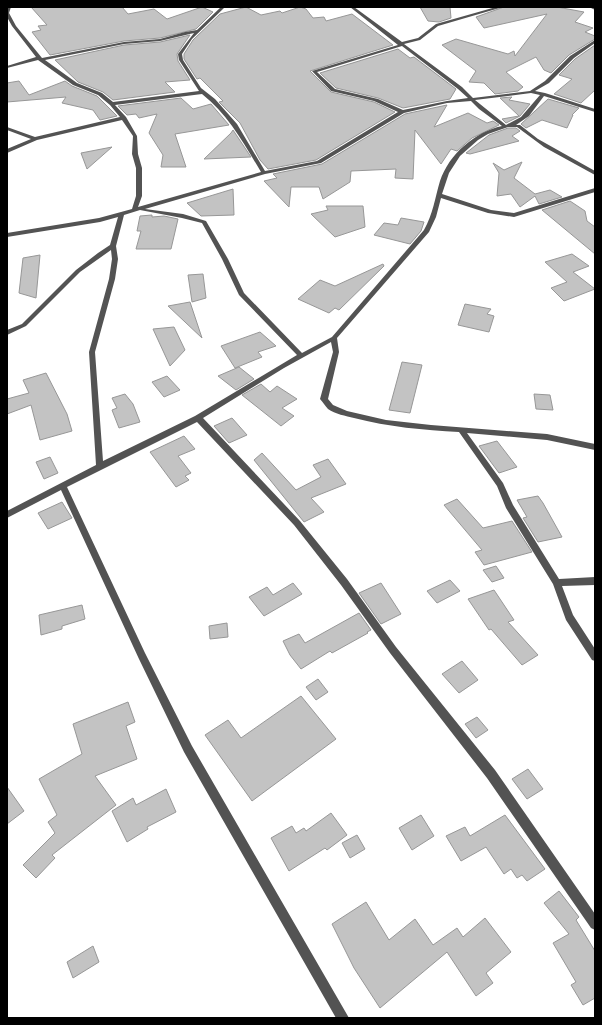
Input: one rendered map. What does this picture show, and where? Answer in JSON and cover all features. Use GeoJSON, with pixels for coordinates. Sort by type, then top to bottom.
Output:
{"type":"FeatureCollection","features":[{"type":"Feature","properties":{"kind":"street"},"geometry":{"type":"LineString","coordinates":[[9,7],[7,13],[14,26],[41,59],[75,84],[100,94],[112,104],[124,118],[135,136],[139,196],[137,210]]}},
{"type":"Feature","properties":{"kind":"street"},"geometry":{"type":"LineString","coordinates":[[223,7],[191,38],[180,54],[181,60],[186,70],[194,78],[199,90],[229,115],[264,173]]}},
{"type":"Feature","properties":{"kind":"street"},"geometry":{"type":"LineString","coordinates":[[352,7],[471,98],[481,108],[507,125],[518,126],[527,135],[547,147],[571,158],[595,173]]}},
{"type":"Feature","properties":{"kind":"street"},"geometry":{"type":"LineString","coordinates":[[402,112],[376,100],[333,90],[314,70],[419,39],[436,25],[462,16],[501,7]]}},
{"type":"Feature","properties":{"kind":"street"},"geometry":{"type":"LineString","coordinates":[[591,7],[595,9]]}},
{"type":"Feature","properties":{"kind":"street"},"geometry":{"type":"LineString","coordinates":[[7,67],[124,43],[160,40],[185,32],[199,31]]}},
{"type":"Feature","properties":{"kind":"street"},"geometry":{"type":"LineString","coordinates":[[531,92],[547,82],[572,57],[595,41]]}},
{"type":"Feature","properties":{"kind":"street"},"geometry":{"type":"LineString","coordinates":[[589,45],[595,47]]}},
{"type":"Feature","properties":{"kind":"street"},"geometry":{"type":"LineString","coordinates":[[112,104],[203,92]]}},
{"type":"Feature","properties":{"kind":"street"},"geometry":{"type":"LineString","coordinates":[[7,235],[40,231],[121,214],[264,173],[319,162],[402,112],[429,105],[471,98],[531,92],[542,94],[595,111]]}},
{"type":"Feature","properties":{"kind":"street"},"geometry":{"type":"LineString","coordinates":[[7,515],[64,487],[100,466],[198,418],[282,366],[334,338],[426,231],[435,215],[439,195],[447,172],[461,153],[481,136],[523,120],[529,114],[542,94]]}},
{"type":"Feature","properties":{"kind":"street"},"geometry":{"type":"LineString","coordinates":[[7,151],[35,139],[124,118]]}},
{"type":"Feature","properties":{"kind":"street"},"geometry":{"type":"LineString","coordinates":[[7,128],[35,139]]}},
{"type":"Feature","properties":{"kind":"street"},"geometry":{"type":"LineString","coordinates":[[439,195],[490,212],[514,215],[595,190]]}},
{"type":"Feature","properties":{"kind":"street"},"geometry":{"type":"LineString","coordinates":[[137,210],[183,216],[204,222],[225,259],[241,294],[301,356]]}},
{"type":"Feature","properties":{"kind":"street"},"geometry":{"type":"LineString","coordinates":[[100,466],[92,352],[114,268],[113,246],[121,214]]}},
{"type":"Feature","properties":{"kind":"street"},"geometry":{"type":"LineString","coordinates":[[7,333],[24,325],[78,271],[113,246]]}},
{"type":"Feature","properties":{"kind":"street"},"geometry":{"type":"LineString","coordinates":[[334,338],[336,352],[324,399],[328,405],[345,414],[416,427],[547,437],[595,447]]}},
{"type":"Feature","properties":{"kind":"street"},"geometry":{"type":"LineString","coordinates":[[198,418],[297,523],[344,582],[393,650],[491,774],[595,924]]}},
{"type":"Feature","properties":{"kind":"street"},"geometry":{"type":"LineString","coordinates":[[461,430],[500,485],[509,506],[557,583],[569,617],[595,656]]}},
{"type":"Feature","properties":{"kind":"street"},"geometry":{"type":"LineString","coordinates":[[64,487],[142,656],[188,749],[343,1018]]}},
{"type":"Feature","properties":{"kind":"street"},"geometry":{"type":"LineString","coordinates":[[557,583],[595,581]]}},
{"type":"Feature","properties":{"kind":"building"},"geometry":{"type":"Polygon","coordinates":[[[31,7],[122,7],[128,14],[154,9],[167,19],[202,7],[213,12],[196,29],[160,38],[124,41],[50,55],[32,32],[41,30],[38,26],[47,25],[31,7]]]}},
{"type":"Feature","properties":{"kind":"building"},"geometry":{"type":"Polygon","coordinates":[[[246,7],[261,15],[280,11],[282,13],[300,7],[306,9],[313,18],[324,17],[326,21],[352,14],[393,45],[310,71],[331,92],[374,102],[395,112],[316,160],[268,169],[260,160],[240,123],[219,102],[223,101],[200,78],[197,79],[184,59],[184,54],[193,40],[220,14],[246,7]]]}},
{"type":"Feature","properties":{"kind":"building"},"geometry":{"type":"Polygon","coordinates":[[[420,7],[450,7],[451,18],[439,22],[428,21],[420,7]]]}},
{"type":"Feature","properties":{"kind":"building"},"geometry":{"type":"Polygon","coordinates":[[[504,7],[557,7],[584,12],[575,22],[593,28],[585,32],[595,36],[595,39],[569,55],[551,73],[544,70],[536,57],[506,72],[523,87],[518,91],[495,94],[484,83],[469,82],[476,71],[442,45],[456,39],[508,54],[514,51],[515,56],[547,14],[484,28],[476,17],[504,7]]]}},
{"type":"Feature","properties":{"kind":"building"},"geometry":{"type":"Polygon","coordinates":[[[190,35],[177,54],[178,61],[190,80],[165,82],[175,92],[113,100],[103,92],[78,82],[55,60],[124,45],[160,42],[190,35]]]}},
{"type":"Feature","properties":{"kind":"building"},"geometry":{"type":"Polygon","coordinates":[[[595,45],[595,90],[581,103],[554,94],[572,79],[559,75],[575,59],[595,45]]]}},
{"type":"Feature","properties":{"kind":"building"},"geometry":{"type":"Polygon","coordinates":[[[398,49],[410,58],[414,57],[456,89],[450,99],[403,108],[378,98],[336,88],[320,73],[398,49]]]}},
{"type":"Feature","properties":{"kind":"building"},"geometry":{"type":"Polygon","coordinates":[[[19,81],[29,95],[65,81],[72,86],[97,96],[117,116],[100,120],[93,110],[62,103],[66,97],[7,102],[7,83],[19,81]]]}},
{"type":"Feature","properties":{"kind":"building"},"geometry":{"type":"Polygon","coordinates":[[[512,97],[509,100],[530,104],[520,116],[506,123],[502,119],[519,116],[500,98],[512,97]]]}},
{"type":"Feature","properties":{"kind":"building"},"geometry":{"type":"Polygon","coordinates":[[[181,98],[193,109],[211,104],[229,125],[175,134],[186,167],[161,167],[163,155],[149,133],[157,114],[139,118],[136,114],[127,115],[118,106],[181,98]]]}},
{"type":"Feature","properties":{"kind":"building"},"geometry":{"type":"Polygon","coordinates":[[[548,99],[579,108],[572,115],[567,128],[542,120],[526,128],[521,124],[548,99]]]}},
{"type":"Feature","properties":{"kind":"building"},"geometry":{"type":"Polygon","coordinates":[[[447,105],[434,127],[468,113],[487,123],[493,121],[499,125],[472,138],[457,151],[451,149],[441,164],[415,130],[413,179],[395,178],[396,169],[351,171],[350,182],[323,199],[319,187],[291,187],[289,207],[264,181],[277,178],[273,174],[322,164],[405,114],[447,105]]]}},
{"type":"Feature","properties":{"kind":"building"},"geometry":{"type":"Polygon","coordinates":[[[508,128],[516,128],[520,131],[512,136],[519,141],[470,154],[466,153],[489,135],[508,128]]]}},
{"type":"Feature","properties":{"kind":"building"},"geometry":{"type":"Polygon","coordinates":[[[233,130],[251,157],[204,159],[231,133],[233,130]]]}},
{"type":"Feature","properties":{"kind":"building"},"geometry":{"type":"Polygon","coordinates":[[[112,147],[87,169],[81,153],[112,147]]]}},
{"type":"Feature","properties":{"kind":"building"},"geometry":{"type":"Polygon","coordinates":[[[522,162],[514,178],[535,194],[550,190],[562,197],[539,204],[535,196],[520,207],[511,194],[497,196],[499,173],[493,163],[504,170],[522,162]]]}},
{"type":"Feature","properties":{"kind":"building"},"geometry":{"type":"Polygon","coordinates":[[[233,189],[234,215],[201,216],[187,203],[233,189]]]}},
{"type":"Feature","properties":{"kind":"building"},"geometry":{"type":"Polygon","coordinates":[[[570,201],[585,211],[587,221],[595,227],[595,254],[542,210],[570,201]]]}},
{"type":"Feature","properties":{"kind":"building"},"geometry":{"type":"Polygon","coordinates":[[[326,206],[363,206],[365,227],[335,237],[311,214],[328,210],[326,206]]]}},
{"type":"Feature","properties":{"kind":"building"},"geometry":{"type":"Polygon","coordinates":[[[152,215],[152,217],[164,216],[178,219],[171,249],[136,249],[141,231],[137,231],[140,216],[152,215]]]}},
{"type":"Feature","properties":{"kind":"building"},"geometry":{"type":"Polygon","coordinates":[[[401,218],[424,222],[421,231],[410,244],[374,235],[384,223],[398,225],[401,218]]]}},
{"type":"Feature","properties":{"kind":"building"},"geometry":{"type":"Polygon","coordinates":[[[572,254],[589,266],[573,272],[595,289],[564,301],[551,288],[567,282],[545,262],[572,254]]]}},
{"type":"Feature","properties":{"kind":"building"},"geometry":{"type":"Polygon","coordinates":[[[40,255],[36,298],[19,293],[23,258],[40,255]]]}},
{"type":"Feature","properties":{"kind":"building"},"geometry":{"type":"Polygon","coordinates":[[[383,264],[384,266],[339,310],[335,308],[329,313],[298,299],[320,280],[335,286],[383,264]]]}},
{"type":"Feature","properties":{"kind":"building"},"geometry":{"type":"Polygon","coordinates":[[[203,274],[206,298],[192,302],[188,275],[203,274]]]}},
{"type":"Feature","properties":{"kind":"building"},"geometry":{"type":"Polygon","coordinates":[[[190,302],[202,338],[168,306],[190,302]]]}},
{"type":"Feature","properties":{"kind":"building"},"geometry":{"type":"Polygon","coordinates":[[[465,304],[491,309],[487,314],[494,316],[489,332],[458,325],[465,304]]]}},
{"type":"Feature","properties":{"kind":"building"},"geometry":{"type":"Polygon","coordinates":[[[174,327],[185,350],[170,366],[153,329],[174,327]]]}},
{"type":"Feature","properties":{"kind":"building"},"geometry":{"type":"Polygon","coordinates":[[[260,332],[276,346],[258,352],[262,357],[235,368],[221,346],[260,332]]]}},
{"type":"Feature","properties":{"kind":"building"},"geometry":{"type":"Polygon","coordinates":[[[402,362],[422,365],[410,413],[389,410],[402,362]]]}},
{"type":"Feature","properties":{"kind":"building"},"geometry":{"type":"Polygon","coordinates":[[[239,367],[254,379],[236,390],[218,376],[239,367]]]}},
{"type":"Feature","properties":{"kind":"building"},"geometry":{"type":"Polygon","coordinates":[[[46,373],[67,414],[72,431],[40,440],[31,405],[7,414],[7,399],[29,393],[23,380],[46,373]]]}},
{"type":"Feature","properties":{"kind":"building"},"geometry":{"type":"Polygon","coordinates":[[[167,376],[180,390],[164,397],[152,382],[167,376]]]}},
{"type":"Feature","properties":{"kind":"building"},"geometry":{"type":"Polygon","coordinates":[[[261,384],[270,392],[277,386],[297,399],[282,408],[294,416],[281,426],[242,395],[261,384]]]}},
{"type":"Feature","properties":{"kind":"building"},"geometry":{"type":"Polygon","coordinates":[[[125,394],[133,404],[140,422],[119,428],[112,410],[117,408],[112,398],[125,394]]]}},
{"type":"Feature","properties":{"kind":"building"},"geometry":{"type":"Polygon","coordinates":[[[534,394],[550,395],[553,410],[536,409],[534,394]]]}},
{"type":"Feature","properties":{"kind":"building"},"geometry":{"type":"Polygon","coordinates":[[[232,418],[247,435],[229,443],[214,426],[232,418]]]}},
{"type":"Feature","properties":{"kind":"building"},"geometry":{"type":"Polygon","coordinates":[[[184,436],[195,449],[178,456],[191,473],[185,476],[189,480],[176,487],[150,452],[184,436]]]}},
{"type":"Feature","properties":{"kind":"building"},"geometry":{"type":"Polygon","coordinates":[[[497,441],[517,467],[499,473],[479,446],[497,441]]]}},
{"type":"Feature","properties":{"kind":"building"},"geometry":{"type":"Polygon","coordinates":[[[262,453],[296,490],[321,477],[313,465],[328,459],[346,484],[311,498],[324,512],[304,522],[254,460],[262,453]]]}},
{"type":"Feature","properties":{"kind":"building"},"geometry":{"type":"Polygon","coordinates":[[[50,457],[58,473],[44,479],[36,462],[50,457]]]}},
{"type":"Feature","properties":{"kind":"building"},"geometry":{"type":"Polygon","coordinates":[[[538,496],[562,537],[538,542],[523,518],[527,517],[517,500],[538,496]]]}},
{"type":"Feature","properties":{"kind":"building"},"geometry":{"type":"Polygon","coordinates":[[[457,499],[483,528],[512,521],[532,552],[484,565],[475,552],[482,550],[444,505],[457,499]]]}},
{"type":"Feature","properties":{"kind":"building"},"geometry":{"type":"Polygon","coordinates":[[[62,502],[72,518],[48,529],[38,513],[62,502]]]}},
{"type":"Feature","properties":{"kind":"building"},"geometry":{"type":"Polygon","coordinates":[[[496,566],[504,578],[492,582],[483,570],[496,566]]]}},
{"type":"Feature","properties":{"kind":"building"},"geometry":{"type":"Polygon","coordinates":[[[450,580],[460,591],[437,603],[427,591],[450,580]]]}},
{"type":"Feature","properties":{"kind":"building"},"geometry":{"type":"Polygon","coordinates":[[[293,583],[302,594],[264,616],[249,597],[267,587],[273,595],[293,583]]]}},
{"type":"Feature","properties":{"kind":"building"},"geometry":{"type":"Polygon","coordinates":[[[381,583],[401,614],[381,624],[359,593],[381,583]]]}},
{"type":"Feature","properties":{"kind":"building"},"geometry":{"type":"Polygon","coordinates":[[[494,590],[514,620],[508,622],[538,655],[522,665],[491,629],[489,630],[468,599],[494,590]]]}},
{"type":"Feature","properties":{"kind":"building"},"geometry":{"type":"Polygon","coordinates":[[[82,605],[85,619],[62,626],[62,629],[41,635],[39,615],[82,605]]]}},
{"type":"Feature","properties":{"kind":"building"},"geometry":{"type":"Polygon","coordinates":[[[359,613],[371,630],[367,632],[368,633],[332,653],[330,651],[301,669],[290,655],[283,641],[299,634],[305,643],[359,613]]]}},
{"type":"Feature","properties":{"kind":"building"},"geometry":{"type":"Polygon","coordinates":[[[227,623],[228,637],[210,639],[209,626],[227,623]]]}},
{"type":"Feature","properties":{"kind":"building"},"geometry":{"type":"Polygon","coordinates":[[[462,661],[478,680],[459,693],[442,674],[462,661]]]}},
{"type":"Feature","properties":{"kind":"building"},"geometry":{"type":"Polygon","coordinates":[[[318,679],[328,692],[316,700],[306,687],[318,679]]]}},
{"type":"Feature","properties":{"kind":"building"},"geometry":{"type":"Polygon","coordinates":[[[301,696],[336,739],[252,801],[205,735],[228,720],[241,738],[301,696]]]}},
{"type":"Feature","properties":{"kind":"building"},"geometry":{"type":"Polygon","coordinates":[[[128,702],[135,722],[126,726],[137,759],[95,776],[116,805],[52,855],[55,858],[36,878],[23,865],[55,833],[48,822],[57,815],[39,779],[82,754],[73,724],[128,702]]]}},
{"type":"Feature","properties":{"kind":"building"},"geometry":{"type":"Polygon","coordinates":[[[477,717],[488,730],[476,738],[465,724],[477,717]]]}},
{"type":"Feature","properties":{"kind":"building"},"geometry":{"type":"Polygon","coordinates":[[[528,769],[543,789],[527,799],[512,779],[528,769]]]}},
{"type":"Feature","properties":{"kind":"building"},"geometry":{"type":"Polygon","coordinates":[[[7,787],[24,811],[7,824],[7,787]]]}},
{"type":"Feature","properties":{"kind":"building"},"geometry":{"type":"Polygon","coordinates":[[[166,789],[176,812],[147,827],[148,829],[127,842],[112,811],[133,798],[136,805],[166,789]]]}},
{"type":"Feature","properties":{"kind":"building"},"geometry":{"type":"Polygon","coordinates":[[[331,813],[347,835],[327,850],[325,848],[289,871],[271,838],[292,826],[296,833],[304,828],[306,831],[331,813]]]}},
{"type":"Feature","properties":{"kind":"building"},"geometry":{"type":"Polygon","coordinates":[[[421,815],[434,836],[412,850],[399,828],[421,815]]]}},
{"type":"Feature","properties":{"kind":"building"},"geometry":{"type":"Polygon","coordinates":[[[505,815],[545,869],[527,881],[522,875],[517,878],[511,869],[504,874],[486,847],[461,861],[446,836],[465,827],[470,836],[505,815]]]}},
{"type":"Feature","properties":{"kind":"building"},"geometry":{"type":"Polygon","coordinates":[[[357,835],[365,849],[350,858],[342,843],[357,835]]]}},
{"type":"Feature","properties":{"kind":"building"},"geometry":{"type":"Polygon","coordinates":[[[559,891],[579,917],[576,920],[595,951],[595,998],[583,1005],[571,985],[576,982],[553,943],[569,934],[544,903],[559,891]]]}},
{"type":"Feature","properties":{"kind":"building"},"geometry":{"type":"Polygon","coordinates":[[[366,902],[389,940],[415,919],[433,945],[457,928],[463,937],[485,918],[511,952],[486,973],[493,983],[476,996],[447,952],[380,1008],[354,968],[332,924],[366,902]]]}},
{"type":"Feature","properties":{"kind":"building"},"geometry":{"type":"Polygon","coordinates":[[[93,946],[99,962],[73,978],[67,962],[93,946]]]}}]}
